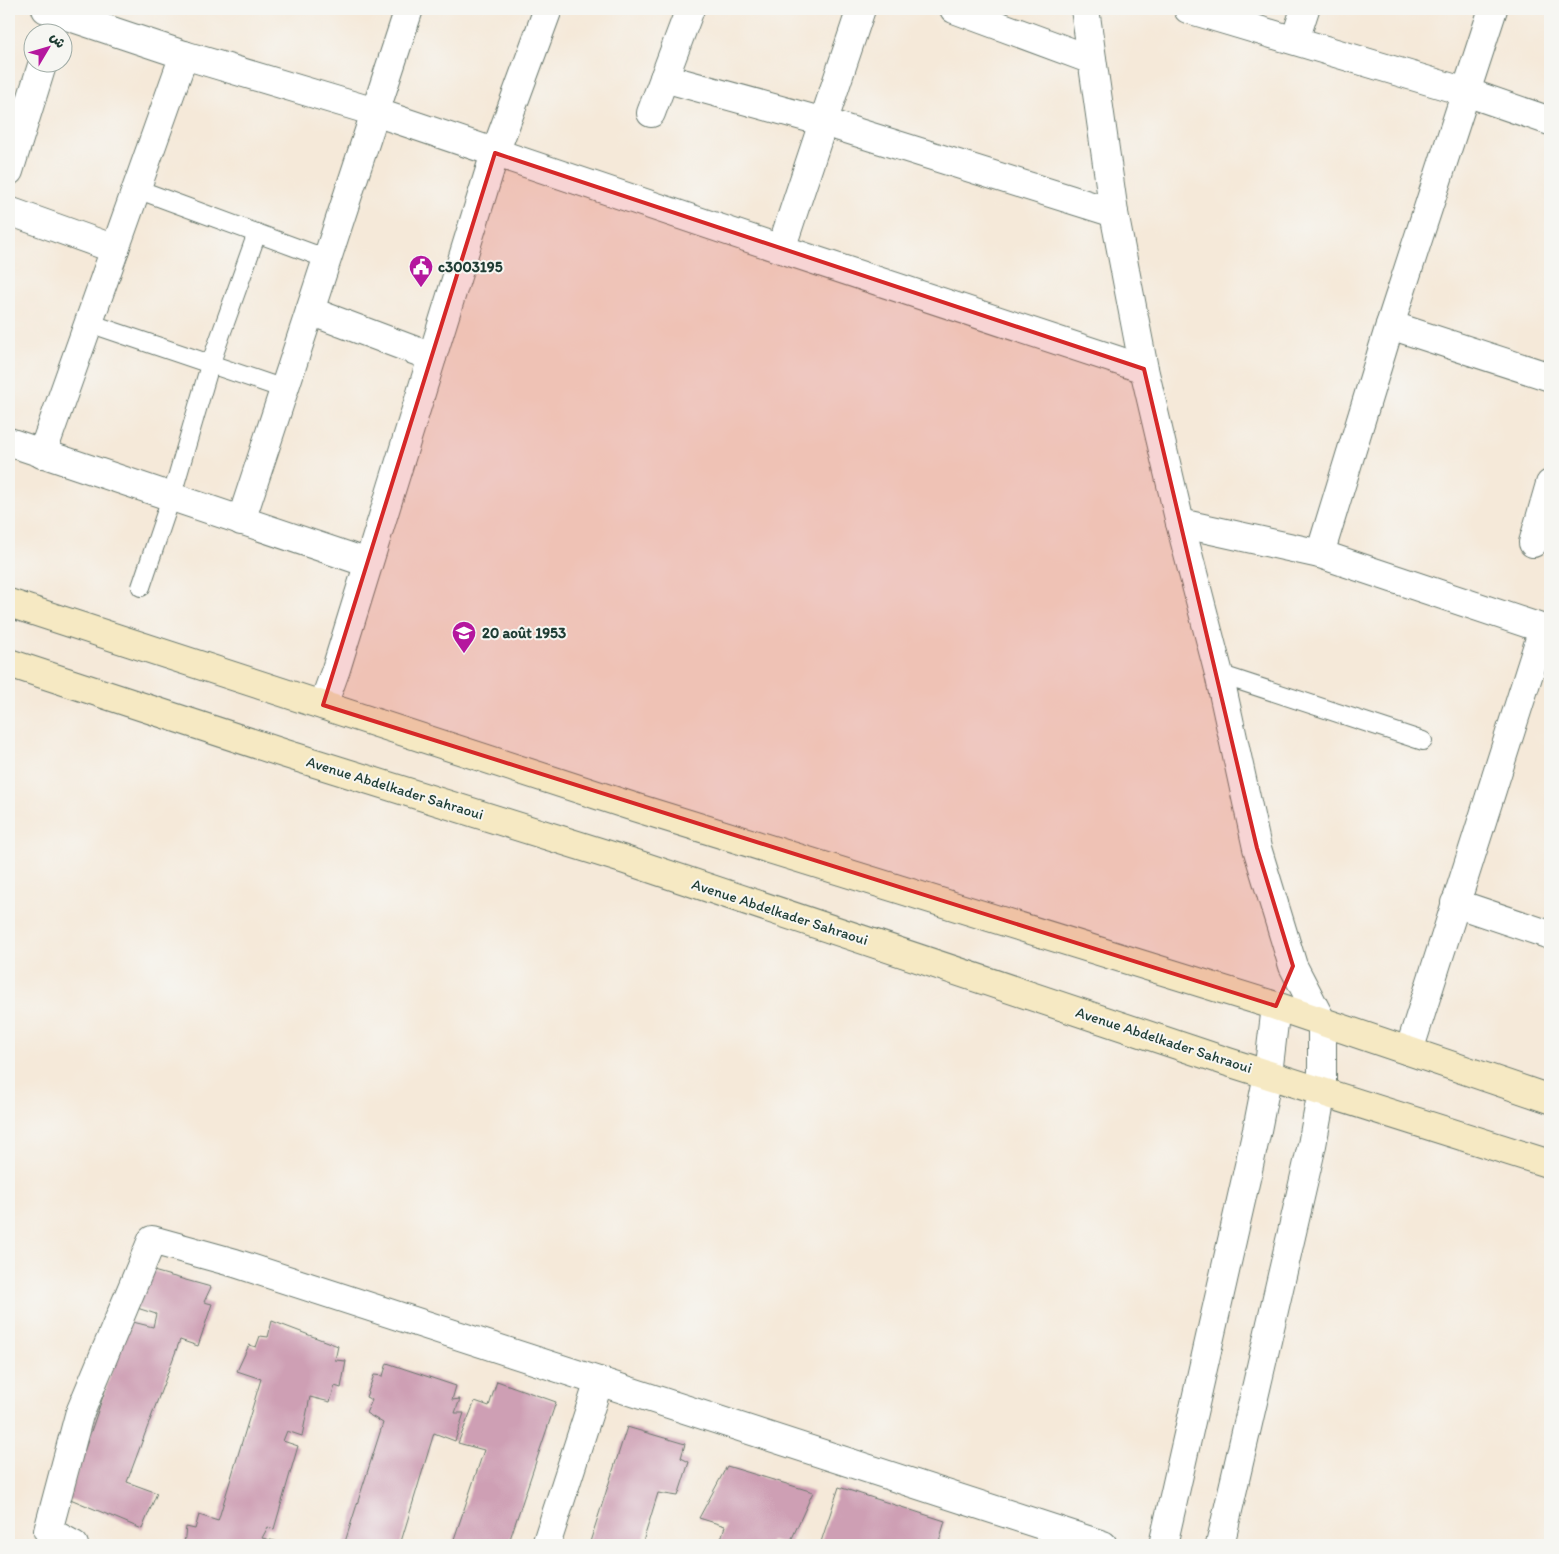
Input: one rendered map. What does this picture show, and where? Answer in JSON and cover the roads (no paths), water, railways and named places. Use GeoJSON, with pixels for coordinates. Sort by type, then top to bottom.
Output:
{"type":"FeatureCollection","features":[{"type":"Feature","properties":{"kind":"main road"},"geometry":{"type":"LineString","coordinates":[[9,604],[637,808],[1276,1006],[1550,1099]]}},
{"type":"Feature","properties":{"kind":"main road","name":"Avenue Abdelkader Sahraoui"},"geometry":{"type":"LineString","coordinates":[[9,663],[286,754],[622,859],[1268,1074],[1550,1164]]}},
{"type":"Feature","properties":{"kind":"street"},"geometry":{"type":"LineString","coordinates":[[241,521],[409,9]]}},
{"type":"Feature","properties":{"kind":"street"},"geometry":{"type":"LineString","coordinates":[[323,705],[336,669],[496,153],[548,9]]}},
{"type":"Feature","properties":{"kind":"street"},"geometry":{"type":"LineString","coordinates":[[651,113],[690,9]]}},
{"type":"Feature","properties":{"kind":"street"},"geometry":{"type":"LineString","coordinates":[[954,9],[1092,60]]}},
{"type":"Feature","properties":{"kind":"street"},"geometry":{"type":"LineString","coordinates":[[1085,9],[1114,213],[1144,369],[1180,523],[1219,674],[1258,848],[1293,966],[1322,1022],[1322,1091],[1312,1145],[1220,1545]]}},
{"type":"Feature","properties":{"kind":"street"},"geometry":{"type":"LineString","coordinates":[[1188,9],[1466,92],[1550,121]]}},
{"type":"Feature","properties":{"kind":"street"},"geometry":{"type":"LineString","coordinates":[[1295,40],[1305,9]]}},
{"type":"Feature","properties":{"kind":"street"},"geometry":{"type":"LineString","coordinates":[[1320,554],[1390,325],[1493,9]]}},
{"type":"Feature","properties":{"kind":"street"},"geometry":{"type":"LineString","coordinates":[[781,249],[824,122],[856,10]]}},
{"type":"Feature","properties":{"kind":"street"},"geometry":{"type":"LineString","coordinates":[[54,16],[375,112],[1144,369]]}},
{"type":"Feature","properties":{"kind":"street"},"geometry":{"type":"LineString","coordinates":[[42,454],[184,55]]}},
{"type":"Feature","properties":{"kind":"street"},"geometry":{"type":"LineString","coordinates":[[9,171],[40,72]]}},
{"type":"Feature","properties":{"kind":"street"},"geometry":{"type":"LineString","coordinates":[[664,78],[824,122],[1114,213]]}},
{"type":"Feature","properties":{"kind":"street"},"geometry":{"type":"LineString","coordinates":[[9,211],[115,248]]}},
{"type":"Feature","properties":{"kind":"street"},"geometry":{"type":"LineString","coordinates":[[310,310],[432,357]]}},
{"type":"Feature","properties":{"kind":"street"},"geometry":{"type":"LineString","coordinates":[[1390,325],[1550,377]]}},
{"type":"Feature","properties":{"kind":"street"},"geometry":{"type":"LineString","coordinates":[[9,442],[368,563]]}},
{"type":"Feature","properties":{"kind":"street"},"geometry":{"type":"LineString","coordinates":[[1533,543],[1550,484]]}},
{"type":"Feature","properties":{"kind":"street"},"geometry":{"type":"LineString","coordinates":[[1180,523],[1320,554],[1547,630],[1455,903],[1409,1051]]}},
{"type":"Feature","properties":{"kind":"street"},"geometry":{"type":"LineString","coordinates":[[1455,903],[1550,935]]}},
{"type":"Feature","properties":{"kind":"street"},"geometry":{"type":"LineString","coordinates":[[1163,1545],[1255,1140],[1268,1074],[1276,1006],[1293,966]]}},
{"type":"Feature","properties":{"kind":"street"},"geometry":{"type":"LineString","coordinates":[[74,1545],[48,1531],[78,1415],[152,1240],[235,1263],[1103,1545]]}},
{"type":"Feature","properties":{"kind":"street"},"geometry":{"type":"LineString","coordinates":[[546,1545],[598,1381]]}},
{"type":"Feature","properties":{"kind":"lane"},"geometry":{"type":"LineString","coordinates":[[137,189],[327,259]]}},
{"type":"Feature","properties":{"kind":"lane"},"geometry":{"type":"LineString","coordinates":[[141,587],[172,498],[210,365],[256,233]]}},
{"type":"Feature","properties":{"kind":"lane"},"geometry":{"type":"LineString","coordinates":[[89,323],[284,389]]}},
{"type":"Feature","properties":{"kind":"lane"},"geometry":{"type":"LineString","coordinates":[[1219,674],[1423,741]]}},
{"type":"Feature","properties":{"kind":"place","name":"c3003195"},"geometry":{"type":"Point","coordinates":[421,288]}},
{"type":"Feature","properties":{"kind":"place","name":"20 août 1953"},"geometry":{"type":"Point","coordinates":[464,654]}}]}
